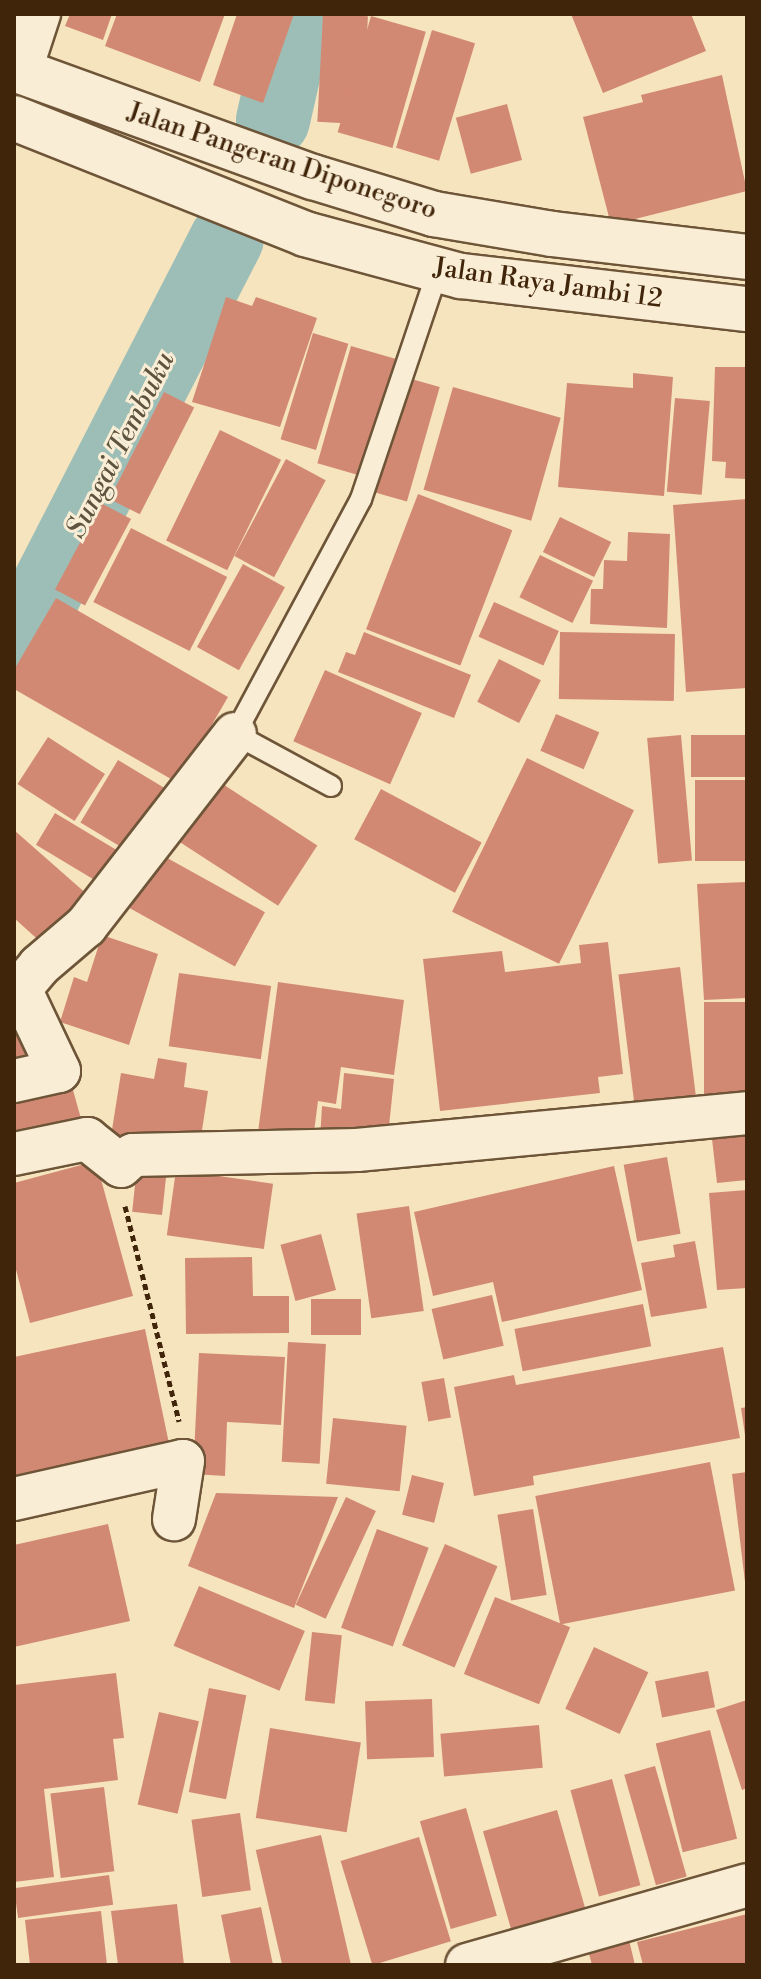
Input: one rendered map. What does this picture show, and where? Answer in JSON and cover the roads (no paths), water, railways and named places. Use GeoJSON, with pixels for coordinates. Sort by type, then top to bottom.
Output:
{"type":"FeatureCollection","features":[{"type":"Feature","properties":{"kind":"main road","name":"Jalan Pangeran Diponegoro"},"geometry":{"type":"LineString","coordinates":[[17,70],[298,172],[434,214],[552,234],[747,257]]}},
{"type":"Feature","properties":{"kind":"main road","name":"Jalan Pangeran Diponegoro"},"geometry":{"type":"LineString","coordinates":[[14,118],[305,234]]}},
{"type":"Feature","properties":{"kind":"main road","name":"Jalan Raya Jambi 12"},"geometry":{"type":"LineString","coordinates":[[305,234],[438,270],[600,296],[747,309]]}},
{"type":"Feature","properties":{"kind":"street"},"geometry":{"type":"LineString","coordinates":[[17,70],[39,14]]}},
{"type":"Feature","properties":{"kind":"street"},"geometry":{"type":"LineString","coordinates":[[14,1081],[59,1071],[20,989],[39,966],[86,926],[235,734]]}},
{"type":"Feature","properties":{"kind":"street"},"geometry":{"type":"LineString","coordinates":[[14,1154],[87,1139],[121,1166],[133,1155],[357,1150],[747,1113]]}},
{"type":"Feature","properties":{"kind":"street"},"geometry":{"type":"LineString","coordinates":[[14,1499],[183,1461],[174,1519]]}},
{"type":"Feature","properties":{"kind":"street"},"geometry":{"type":"LineString","coordinates":[[467,1965],[747,1885]]}},
{"type":"Feature","properties":{"kind":"lane"},"geometry":{"type":"LineString","coordinates":[[331,786],[235,734],[361,499],[438,270]]}},
{"type":"Feature","properties":{"kind":"waterway","name":"Sungai Tembuku"},"geometry":{"type":"LineString","coordinates":[[273,120],[297,14]]}},
{"type":"Feature","properties":{"kind":"waterway","name":"Sungai Tembuku"},"geometry":{"type":"LineString","coordinates":[[14,653],[227,238]]}}]}
